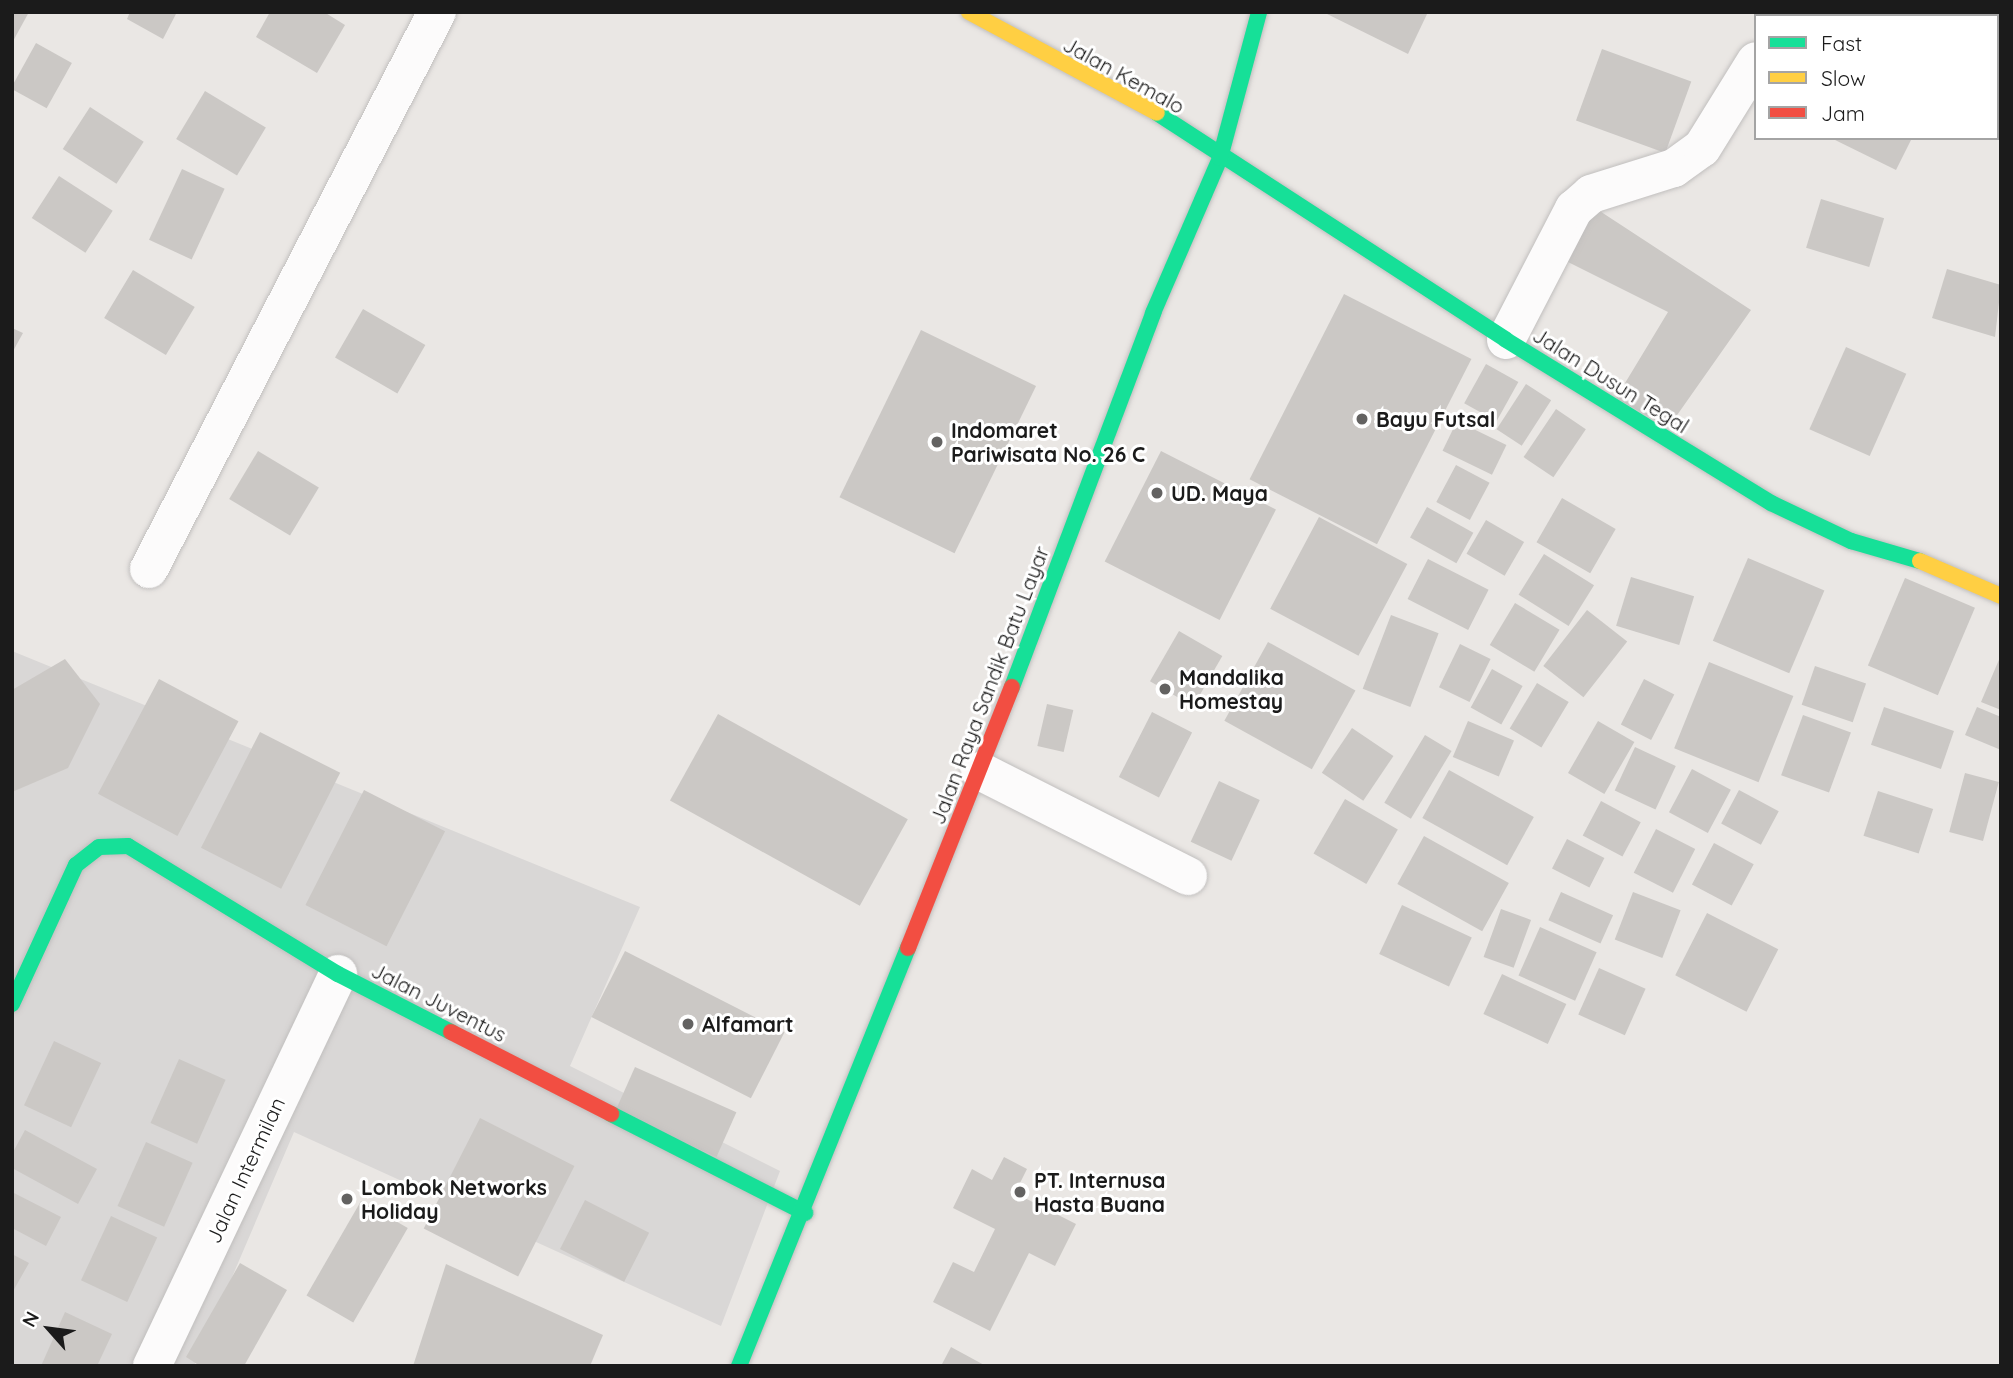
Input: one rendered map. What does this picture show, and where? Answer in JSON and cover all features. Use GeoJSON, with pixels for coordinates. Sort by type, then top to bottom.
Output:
{"type":"FeatureCollection","features":[{"type":"Feature","properties":{"kind":"street"},"geometry":{"type":"LineString","coordinates":[[149,569],[438,12]]}},
{"type":"Feature","properties":{"kind":"street","name":"Jalan Kemalo"},"geometry":{"type":"LineString","coordinates":[[969,12],[1156,112],[1220,158]]}},
{"type":"Feature","properties":{"kind":"street","name":"Jalan Raya Sandik Batu Layar"},"geometry":{"type":"LineString","coordinates":[[739,1366],[805,1213],[980,771],[1153,313],[1220,158],[1259,12]]}},
{"type":"Feature","properties":{"kind":"street"},"geometry":{"type":"LineString","coordinates":[[1506,340],[1574,209],[1591,194],[1675,168],[1702,148],[1754,64]]}},
{"type":"Feature","properties":{"kind":"street","name":"Jalan Dusun Tegal"},"geometry":{"type":"LineString","coordinates":[[1220,158],[1506,340],[1810,524],[1938,566],[2001,596]]}},
{"type":"Feature","properties":{"kind":"street"},"geometry":{"type":"LineString","coordinates":[[980,771],[1188,876]]}},
{"type":"Feature","properties":{"kind":"street","name":"Jalan Juventus"},"geometry":{"type":"LineString","coordinates":[[12,1004],[70,878],[92,850],[128,846],[338,974],[805,1213]]}},
{"type":"Feature","properties":{"kind":"street","name":"Jalan Intermilan"},"geometry":{"type":"LineString","coordinates":[[152,1366],[338,974]]}},
{"type":"Feature","properties":{"kind":"shaded area"},"geometry":{"type":"Polygon","coordinates":[[[12,651],[640,907],[570,1066],[780,1171],[721,1326],[294,1132],[194,1366],[12,1366],[12,651]]]}},
{"type":"Feature","properties":{"kind":"building"},"geometry":{"type":"Polygon","coordinates":[[[12,12],[29,12],[12,43],[12,12]]]}},
{"type":"Feature","properties":{"kind":"building"},"geometry":{"type":"Polygon","coordinates":[[[130,12],[177,12],[163,39],[127,19],[130,12]]]}},
{"type":"Feature","properties":{"kind":"building"},"geometry":{"type":"Polygon","coordinates":[[[270,12],[324,12],[345,25],[317,73],[256,37],[270,12]]]}},
{"type":"Feature","properties":{"kind":"building"},"geometry":{"type":"Polygon","coordinates":[[[1323,12],[1428,12],[1408,54],[1323,12]]]}},
{"type":"Feature","properties":{"kind":"building"},"geometry":{"type":"Polygon","coordinates":[[[1858,12],[1948,12],[1948,14],[1858,12]]]}},
{"type":"Feature","properties":{"kind":"building"},"geometry":{"type":"Polygon","coordinates":[[[36,43],[72,63],[47,108],[12,89],[36,43]]]}},
{"type":"Feature","properties":{"kind":"building"},"geometry":{"type":"Polygon","coordinates":[[[1602,49],[1691,81],[1665,153],[1576,120],[1602,49]]]}},
{"type":"Feature","properties":{"kind":"building"},"geometry":{"type":"Polygon","coordinates":[[[205,91],[266,128],[237,176],[176,139],[205,91]]]}},
{"type":"Feature","properties":{"kind":"building"},"geometry":{"type":"Polygon","coordinates":[[[90,107],[144,142],[116,184],[63,149],[90,107]]]}},
{"type":"Feature","properties":{"kind":"building"},"geometry":{"type":"Polygon","coordinates":[[[1835,140],[1911,140],[1896,170],[1835,140]]]}},
{"type":"Feature","properties":{"kind":"building"},"geometry":{"type":"Polygon","coordinates":[[[182,169],[225,189],[192,260],[149,240],[182,169]]]}},
{"type":"Feature","properties":{"kind":"building"},"geometry":{"type":"Polygon","coordinates":[[[59,176],[113,211],[85,253],[32,218],[59,176]]]}},
{"type":"Feature","properties":{"kind":"building"},"geometry":{"type":"Polygon","coordinates":[[[1821,199],[1884,218],[1869,267],[1806,248],[1821,199]]]}},
{"type":"Feature","properties":{"kind":"building"},"geometry":{"type":"Polygon","coordinates":[[[1589,204],[1751,310],[1668,428],[1616,398],[1668,312],[1556,256],[1589,204]]]}},
{"type":"Feature","properties":{"kind":"building"},"geometry":{"type":"Polygon","coordinates":[[[1947,269],[2001,285],[1995,337],[1932,318],[1947,269]]]}},
{"type":"Feature","properties":{"kind":"building"},"geometry":{"type":"Polygon","coordinates":[[[133,270],[195,307],[166,355],[104,318],[133,270]]]}},
{"type":"Feature","properties":{"kind":"building","name":"Bayu Futsal"},"geometry":{"type":"Polygon","coordinates":[[[1344,294],[1471,359],[1377,544],[1250,479],[1344,294]]]}},
{"type":"Feature","properties":{"kind":"building"},"geometry":{"type":"Polygon","coordinates":[[[363,309],[425,345],[397,393],[335,357],[363,309]]]}},
{"type":"Feature","properties":{"kind":"building"},"geometry":{"type":"Polygon","coordinates":[[[12,328],[23,333],[12,353],[12,328]]]}},
{"type":"Feature","properties":{"kind":"building","name":"Indomaret Pariwisata No. 26 C"},"geometry":{"type":"Polygon","coordinates":[[[921,330],[1036,386],[955,553],[839,497],[921,330]]]}},
{"type":"Feature","properties":{"kind":"building"},"geometry":{"type":"Polygon","coordinates":[[[1846,347],[1906,374],[1870,456],[1809,429],[1846,347]]]}},
{"type":"Feature","properties":{"kind":"building"},"geometry":{"type":"Polygon","coordinates":[[[1486,364],[1518,382],[1497,421],[1464,403],[1486,364]]]}},
{"type":"Feature","properties":{"kind":"building"},"geometry":{"type":"Polygon","coordinates":[[[1526,384],[1551,400],[1522,446],[1497,429],[1526,384]]]}},
{"type":"Feature","properties":{"kind":"building"},"geometry":{"type":"Polygon","coordinates":[[[1556,409],[1586,429],[1553,477],[1524,457],[1556,409]]]}},
{"type":"Feature","properties":{"kind":"building"},"geometry":{"type":"Polygon","coordinates":[[[1457,421],[1506,445],[1492,475],[1443,451],[1457,421]]]}},
{"type":"Feature","properties":{"kind":"building"},"geometry":{"type":"Polygon","coordinates":[[[258,451],[319,488],[290,536],[229,499],[258,451]]]}},
{"type":"Feature","properties":{"kind":"building"},"geometry":{"type":"Polygon","coordinates":[[[1161,451],[1276,510],[1220,620],[1105,561],[1161,451]]]}},
{"type":"Feature","properties":{"kind":"building"},"geometry":{"type":"Polygon","coordinates":[[[1456,465],[1490,483],[1470,520],[1436,502],[1456,465]]]}},
{"type":"Feature","properties":{"kind":"building"},"geometry":{"type":"Polygon","coordinates":[[[1562,498],[1616,529],[1590,573],[1536,542],[1562,498]]]}},
{"type":"Feature","properties":{"kind":"building"},"geometry":{"type":"Polygon","coordinates":[[[1427,507],[1473,533],[1456,563],[1410,538],[1427,507]]]}},
{"type":"Feature","properties":{"kind":"building"},"geometry":{"type":"Polygon","coordinates":[[[1319,517],[1407,564],[1358,656],[1270,609],[1319,517]]]}},
{"type":"Feature","properties":{"kind":"building"},"geometry":{"type":"Polygon","coordinates":[[[1486,520],[1524,542],[1505,576],[1466,554],[1486,520]]]}},
{"type":"Feature","properties":{"kind":"building"},"geometry":{"type":"Polygon","coordinates":[[[1544,554],[1594,585],[1569,626],[1519,595],[1544,554]]]}},
{"type":"Feature","properties":{"kind":"building"},"geometry":{"type":"Polygon","coordinates":[[[1748,558],[1824,590],[1789,673],[1713,641],[1748,558]]]}},
{"type":"Feature","properties":{"kind":"building"},"geometry":{"type":"Polygon","coordinates":[[[1428,559],[1489,590],[1468,630],[1408,599],[1428,559]]]}},
{"type":"Feature","properties":{"kind":"building"},"geometry":{"type":"Polygon","coordinates":[[[1631,577],[1694,596],[1679,645],[1616,626],[1631,577]]]}},
{"type":"Feature","properties":{"kind":"building"},"geometry":{"type":"Polygon","coordinates":[[[1905,578],[1975,608],[1938,695],[1868,665],[1905,578]]]}},
{"type":"Feature","properties":{"kind":"building"},"geometry":{"type":"Polygon","coordinates":[[[1515,603],[1560,630],[1534,672],[1490,645],[1515,603]]]}},
{"type":"Feature","properties":{"kind":"building"},"geometry":{"type":"Polygon","coordinates":[[[1587,610],[1627,641],[1583,697],[1543,666],[1587,610]]]}},
{"type":"Feature","properties":{"kind":"building"},"geometry":{"type":"Polygon","coordinates":[[[1391,615],[1439,633],[1410,707],[1363,689],[1391,615]]]}},
{"type":"Feature","properties":{"kind":"building"},"geometry":{"type":"Polygon","coordinates":[[[1179,631],[1222,656],[1193,706],[1150,681],[1179,631]]]}},
{"type":"Feature","properties":{"kind":"building"},"geometry":{"type":"Polygon","coordinates":[[[1268,642],[1355,690],[1312,769],[1224,721],[1268,642]]]}},
{"type":"Feature","properties":{"kind":"building"},"geometry":{"type":"Polygon","coordinates":[[[1460,644],[1491,659],[1470,702],[1439,687],[1460,644]]]}},
{"type":"Feature","properties":{"kind":"building"},"geometry":{"type":"Polygon","coordinates":[[[2001,655],[2001,710],[1981,702],[2001,655]]]}},
{"type":"Feature","properties":{"kind":"building"},"geometry":{"type":"Polygon","coordinates":[[[65,659],[100,704],[68,768],[12,792],[12,690],[65,659]]]}},
{"type":"Feature","properties":{"kind":"building"},"geometry":{"type":"Polygon","coordinates":[[[1709,662],[1793,696],[1759,782],[1674,748],[1709,662]]]}},
{"type":"Feature","properties":{"kind":"building"},"geometry":{"type":"Polygon","coordinates":[[[1815,666],[1866,684],[1853,722],[1802,705],[1815,666]]]}},
{"type":"Feature","properties":{"kind":"building"},"geometry":{"type":"Polygon","coordinates":[[[1492,669],[1523,686],[1501,724],[1471,707],[1492,669]]]}},
{"type":"Feature","properties":{"kind":"building"},"geometry":{"type":"Polygon","coordinates":[[[159,679],[238,721],[177,836],[98,794],[159,679]]]}},
{"type":"Feature","properties":{"kind":"building"},"geometry":{"type":"Polygon","coordinates":[[[1644,679],[1674,694],[1651,740],[1621,724],[1644,679]]]}},
{"type":"Feature","properties":{"kind":"building"},"geometry":{"type":"Polygon","coordinates":[[[1537,683],[1569,702],[1541,747],[1510,728],[1537,683]]]}},
{"type":"Feature","properties":{"kind":"building"},"geometry":{"type":"Polygon","coordinates":[[[1047,704],[1073,710],[1064,752],[1037,746],[1047,704]]]}},
{"type":"Feature","properties":{"kind":"building"},"geometry":{"type":"Polygon","coordinates":[[[1884,707],[1954,731],[1941,769],[1871,745],[1884,707]]]}},
{"type":"Feature","properties":{"kind":"building"},"geometry":{"type":"Polygon","coordinates":[[[1977,707],[2001,717],[2001,750],[1965,735],[1977,707]]]}},
{"type":"Feature","properties":{"kind":"building"},"geometry":{"type":"Polygon","coordinates":[[[1152,712],[1192,732],[1159,797],[1119,777],[1152,712]]]}},
{"type":"Feature","properties":{"kind":"building"},"geometry":{"type":"Polygon","coordinates":[[[718,714],[908,819],[860,906],[670,801],[718,714]]]}},
{"type":"Feature","properties":{"kind":"building"},"geometry":{"type":"Polygon","coordinates":[[[1803,715],[1851,732],[1829,793],[1781,775],[1803,715]]]}},
{"type":"Feature","properties":{"kind":"building"},"geometry":{"type":"Polygon","coordinates":[[[1468,721],[1514,741],[1499,776],[1453,757],[1468,721]]]}},
{"type":"Feature","properties":{"kind":"building"},"geometry":{"type":"Polygon","coordinates":[[[1598,721],[1634,742],[1604,794],[1568,773],[1598,721]]]}},
{"type":"Feature","properties":{"kind":"building"},"geometry":{"type":"Polygon","coordinates":[[[1352,728],[1393,756],[1363,801],[1322,773],[1352,728]]]}},
{"type":"Feature","properties":{"kind":"building"},"geometry":{"type":"Polygon","coordinates":[[[260,732],[340,773],[281,889],[201,848],[260,732]]]}},
{"type":"Feature","properties":{"kind":"building"},"geometry":{"type":"Polygon","coordinates":[[[1425,735],[1452,751],[1411,819],[1384,803],[1425,735]]]}},
{"type":"Feature","properties":{"kind":"building"},"geometry":{"type":"Polygon","coordinates":[[[1635,747],[1676,766],[1655,810],[1615,791],[1635,747]]]}},
{"type":"Feature","properties":{"kind":"building"},"geometry":{"type":"Polygon","coordinates":[[[1692,769],[1731,790],[1708,833],[1669,812],[1692,769]]]}},
{"type":"Feature","properties":{"kind":"building"},"geometry":{"type":"Polygon","coordinates":[[[1449,770],[1534,817],[1507,865],[1422,818],[1449,770]]]}},
{"type":"Feature","properties":{"kind":"building"},"geometry":{"type":"Polygon","coordinates":[[[1965,773],[1999,782],[1983,841],[1949,832],[1965,773]]]}},
{"type":"Feature","properties":{"kind":"building"},"geometry":{"type":"Polygon","coordinates":[[[1219,781],[1260,800],[1231,861],[1191,842],[1219,781]]]}},
{"type":"Feature","properties":{"kind":"building"},"geometry":{"type":"Polygon","coordinates":[[[364,790],[445,831],[387,946],[305,905],[364,790]]]}},
{"type":"Feature","properties":{"kind":"building"},"geometry":{"type":"Polygon","coordinates":[[[1739,790],[1779,811],[1761,845],[1721,824],[1739,790]]]}},
{"type":"Feature","properties":{"kind":"building"},"geometry":{"type":"Polygon","coordinates":[[[1878,791],[1933,809],[1919,854],[1863,836],[1878,791]]]}},
{"type":"Feature","properties":{"kind":"building"},"geometry":{"type":"Polygon","coordinates":[[[1345,799],[1398,829],[1366,884],[1314,854],[1345,799]]]}},
{"type":"Feature","properties":{"kind":"building"},"geometry":{"type":"Polygon","coordinates":[[[1601,801],[1641,822],[1622,857],[1583,835],[1601,801]]]}},
{"type":"Feature","properties":{"kind":"building"},"geometry":{"type":"Polygon","coordinates":[[[1656,829],[1695,849],[1673,893],[1634,873],[1656,829]]]}},
{"type":"Feature","properties":{"kind":"building"},"geometry":{"type":"Polygon","coordinates":[[[1424,836],[1509,883],[1482,931],[1397,884],[1424,836]]]}},
{"type":"Feature","properties":{"kind":"building"},"geometry":{"type":"Polygon","coordinates":[[[1567,839],[1604,858],[1589,887],[1552,868],[1567,839]]]}},
{"type":"Feature","properties":{"kind":"building"},"geometry":{"type":"Polygon","coordinates":[[[1714,843],[1754,864],[1732,906],[1692,884],[1714,843]]]}},
{"type":"Feature","properties":{"kind":"building"},"geometry":{"type":"Polygon","coordinates":[[[1561,892],[1613,915],[1600,944],[1548,920],[1561,892]]]}},
{"type":"Feature","properties":{"kind":"building"},"geometry":{"type":"Polygon","coordinates":[[[1633,892],[1681,910],[1662,958],[1615,940],[1633,892]]]}},
{"type":"Feature","properties":{"kind":"building"},"geometry":{"type":"Polygon","coordinates":[[[1402,905],[1472,938],[1449,986],[1379,954],[1402,905]]]}},
{"type":"Feature","properties":{"kind":"building"},"geometry":{"type":"Polygon","coordinates":[[[1501,909],[1531,920],[1514,968],[1484,957],[1501,909]]]}},
{"type":"Feature","properties":{"kind":"building"},"geometry":{"type":"Polygon","coordinates":[[[1707,913],[1778,949],[1747,1012],[1675,975],[1707,913]]]}},
{"type":"Feature","properties":{"kind":"building"},"geometry":{"type":"Polygon","coordinates":[[[1540,927],[1597,952],[1575,1001],[1518,975],[1540,927]]]}},
{"type":"Feature","properties":{"kind":"building","name":"Alfamart"},"geometry":{"type":"Polygon","coordinates":[[[625,951],[784,1032],[751,1098],[591,1017],[625,951]]]}},
{"type":"Feature","properties":{"kind":"building"},"geometry":{"type":"Polygon","coordinates":[[[1599,968],[1646,989],[1625,1035],[1578,1015],[1599,968]]]}},
{"type":"Feature","properties":{"kind":"building"},"geometry":{"type":"Polygon","coordinates":[[[1502,974],[1566,1004],[1548,1044],[1483,1014],[1502,974]]]}},
{"type":"Feature","properties":{"kind":"building"},"geometry":{"type":"Polygon","coordinates":[[[54,1041],[101,1063],[71,1127],[24,1105],[54,1041]]]}},
{"type":"Feature","properties":{"kind":"building"},"geometry":{"type":"Polygon","coordinates":[[[179,1059],[226,1080],[197,1144],[151,1123],[179,1059]]]}},
{"type":"Feature","properties":{"kind":"building"},"geometry":{"type":"Polygon","coordinates":[[[635,1067],[736,1112],[716,1157],[615,1112],[635,1067]]]}},
{"type":"Feature","properties":{"kind":"building"},"geometry":{"type":"Polygon","coordinates":[[[480,1118],[574,1166],[518,1277],[424,1228],[480,1118]]]}},
{"type":"Feature","properties":{"kind":"building"},"geometry":{"type":"Polygon","coordinates":[[[25,1130],[97,1169],[78,1204],[12,1168],[12,1154],[25,1130]]]}},
{"type":"Feature","properties":{"kind":"building"},"geometry":{"type":"Polygon","coordinates":[[[146,1142],[193,1163],[164,1227],[118,1206],[146,1142]]]}},
{"type":"Feature","properties":{"kind":"building"},"geometry":{"type":"Polygon","coordinates":[[[1004,1157],[1027,1169],[1015,1193],[1076,1224],[1055,1266],[1029,1253],[990,1331],[933,1302],[953,1262],[974,1272],[995,1229],[953,1208],[972,1169],[992,1180],[1004,1157]]]}},
{"type":"Feature","properties":{"kind":"building"},"geometry":{"type":"Polygon","coordinates":[[[12,1192],[61,1217],[46,1246],[12,1228],[12,1192]]]}},
{"type":"Feature","properties":{"kind":"building"},"geometry":{"type":"Polygon","coordinates":[[[585,1200],[649,1233],[624,1282],[560,1249],[585,1200]]]}},
{"type":"Feature","properties":{"kind":"building"},"geometry":{"type":"Polygon","coordinates":[[[361,1201],[408,1228],[353,1322],[307,1295],[361,1201]]]}},
{"type":"Feature","properties":{"kind":"building"},"geometry":{"type":"Polygon","coordinates":[[[111,1216],[157,1238],[127,1302],[81,1280],[111,1216]]]}},
{"type":"Feature","properties":{"kind":"building"},"geometry":{"type":"Polygon","coordinates":[[[12,1254],[29,1263],[12,1293],[12,1254]]]}},
{"type":"Feature","properties":{"kind":"building"},"geometry":{"type":"Polygon","coordinates":[[[240,1263],[287,1290],[244,1366],[200,1366],[186,1357],[240,1263]]]}},
{"type":"Feature","properties":{"kind":"building"},"geometry":{"type":"Polygon","coordinates":[[[446,1264],[603,1335],[590,1366],[413,1366],[446,1264]]]}},
{"type":"Feature","properties":{"kind":"building"},"geometry":{"type":"Polygon","coordinates":[[[65,1312],[112,1334],[97,1366],[41,1366],[65,1312]]]}},
{"type":"Feature","properties":{"kind":"building"},"geometry":{"type":"Polygon","coordinates":[[[951,1347],[986,1366],[941,1366],[951,1347]]]}},
{"type":"Feature","properties":{"kind":"traffic: fast"},"geometry":{"type":"LineString","coordinates":[[1012,687],[1153,313],[1220,158],[1259,12]]}},
{"type":"Feature","properties":{"kind":"traffic: fast"},"geometry":{"type":"LineString","coordinates":[[1157,113],[1506,340],[1771,503],[1851,541],[1920,561]]}},
{"type":"Feature","properties":{"kind":"traffic: fast"},"geometry":{"type":"LineString","coordinates":[[12,1004],[76,865],[99,847],[128,846],[338,974],[451,1032]]}},
{"type":"Feature","properties":{"kind":"traffic: fast"},"geometry":{"type":"LineString","coordinates":[[739,1366],[908,948]]}},
{"type":"Feature","properties":{"kind":"traffic: fast"},"geometry":{"type":"LineString","coordinates":[[611,1114],[805,1213]]}},
{"type":"Feature","properties":{"kind":"traffic: slow"},"geometry":{"type":"LineString","coordinates":[[969,12],[1157,113]]}},
{"type":"Feature","properties":{"kind":"traffic: slow"},"geometry":{"type":"LineString","coordinates":[[1920,561],[2001,596]]}},
{"type":"Feature","properties":{"kind":"traffic: jam"},"geometry":{"type":"LineString","coordinates":[[908,948],[1012,687]]}},
{"type":"Feature","properties":{"kind":"traffic: jam"},"geometry":{"type":"LineString","coordinates":[[451,1032],[611,1114]]}},
{"type":"Feature","properties":{"kind":"place","name":"Bayu Futsal"},"geometry":{"type":"Point","coordinates":[1362,419]}},
{"type":"Feature","properties":{"kind":"place","name":"Indomaret Pariwisata No. 26 C"},"geometry":{"type":"Point","coordinates":[937,442]}},
{"type":"Feature","properties":{"kind":"place","name":"UD. Maya"},"geometry":{"type":"Point","coordinates":[1157,493]}},
{"type":"Feature","properties":{"kind":"place","name":"Mandalika Homestay"},"geometry":{"type":"Point","coordinates":[1165,689]}},
{"type":"Feature","properties":{"kind":"place","name":"Alfamart"},"geometry":{"type":"Point","coordinates":[688,1024]}},
{"type":"Feature","properties":{"kind":"place","name":"PT. Internusa Hasta Buana"},"geometry":{"type":"Point","coordinates":[1020,1192]}},
{"type":"Feature","properties":{"kind":"place","name":"Lombok Networks Holiday"},"geometry":{"type":"Point","coordinates":[347,1199]}}]}
